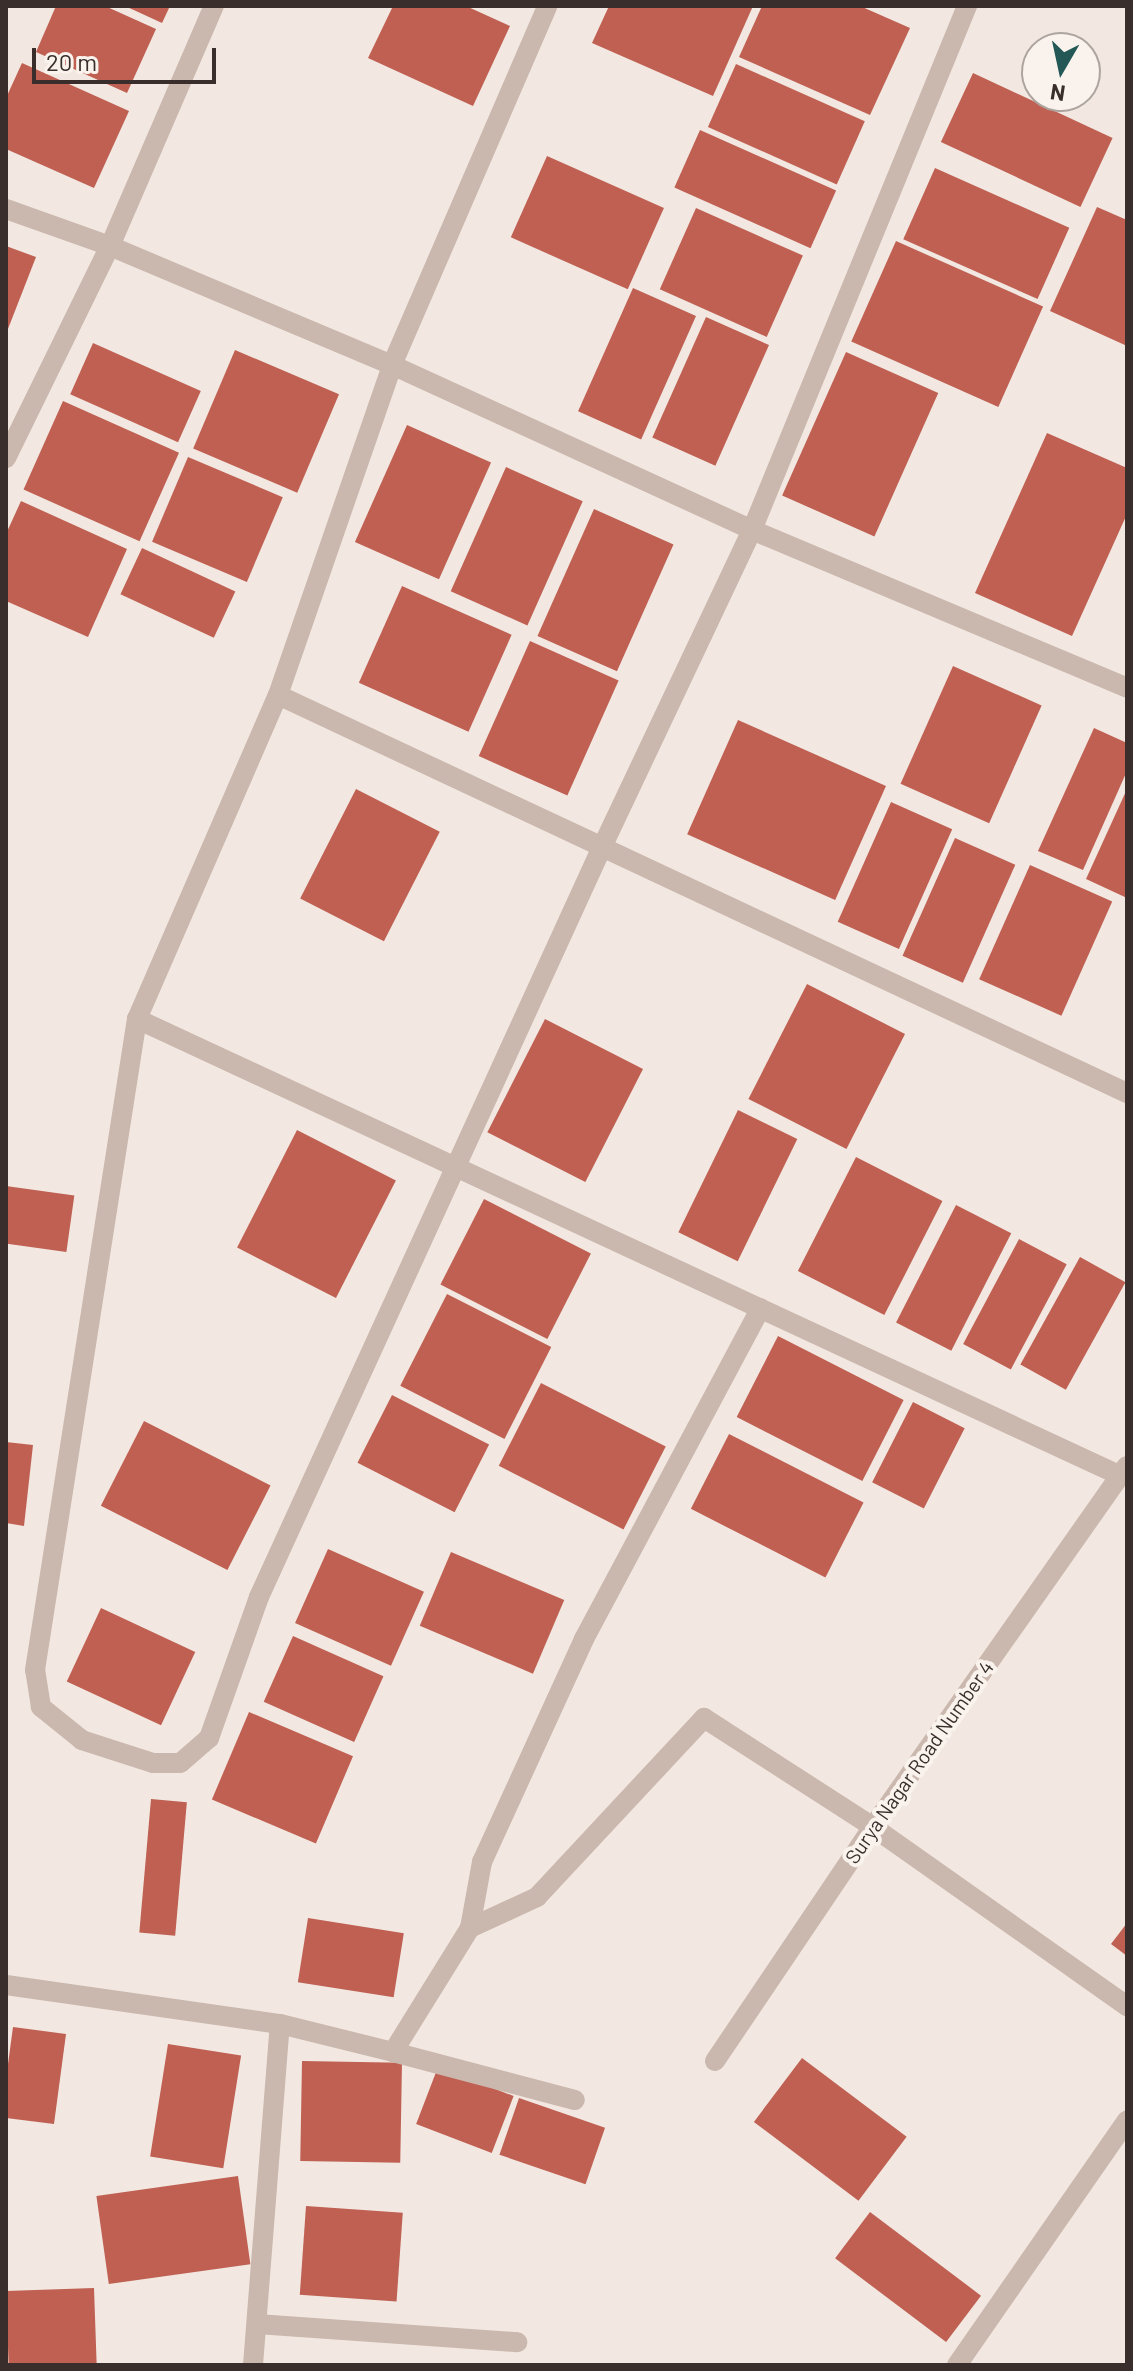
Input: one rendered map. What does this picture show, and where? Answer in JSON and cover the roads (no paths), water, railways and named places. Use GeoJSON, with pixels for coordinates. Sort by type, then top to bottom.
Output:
{"type":"FeatureCollection","features":[{"type":"Feature","properties":{"kind":"street"},"geometry":{"type":"LineString","coordinates":[[6,458],[110,246],[214,6]]}},
{"type":"Feature","properties":{"kind":"street"},"geometry":{"type":"LineString","coordinates":[[547,6],[392,365],[278,695],[137,1019],[35,1670],[41,1707],[82,1740],[153,1763],[180,1763],[209,1738],[259,1597],[602,847],[752,530],[967,6]]}},
{"type":"Feature","properties":{"kind":"street"},"geometry":{"type":"LineString","coordinates":[[6,209],[110,246],[392,365],[752,530],[1125,681]]}},
{"type":"Feature","properties":{"kind":"street"},"geometry":{"type":"LineString","coordinates":[[278,695],[1127,1093]]}},
{"type":"Feature","properties":{"kind":"street"},"geometry":{"type":"LineString","coordinates":[[137,1019],[761,1308],[1124,1471]]}},
{"type":"Feature","properties":{"kind":"street"},"geometry":{"type":"LineString","coordinates":[[393,2052],[470,1928],[482,1862],[584,1639],[761,1308]]}},
{"type":"Feature","properties":{"kind":"street","name":"Surya Nagar Road Number 4"},"geometry":{"type":"LineString","coordinates":[[715,2061],[873,1827],[1124,1471]]}},
{"type":"Feature","properties":{"kind":"street"},"geometry":{"type":"LineString","coordinates":[[470,1928],[537,1897],[704,1718],[873,1827],[1127,2006]]}},
{"type":"Feature","properties":{"kind":"street"},"geometry":{"type":"LineString","coordinates":[[6,1985],[280,2024],[575,2100]]}},
{"type":"Feature","properties":{"kind":"street"},"geometry":{"type":"LineString","coordinates":[[253,2365],[280,2024]]}},
{"type":"Feature","properties":{"kind":"street"},"geometry":{"type":"LineString","coordinates":[[957,2365],[1127,2120]]}},
{"type":"Feature","properties":{"kind":"street"},"geometry":{"type":"LineString","coordinates":[[257,2324],[517,2342]]}}]}
